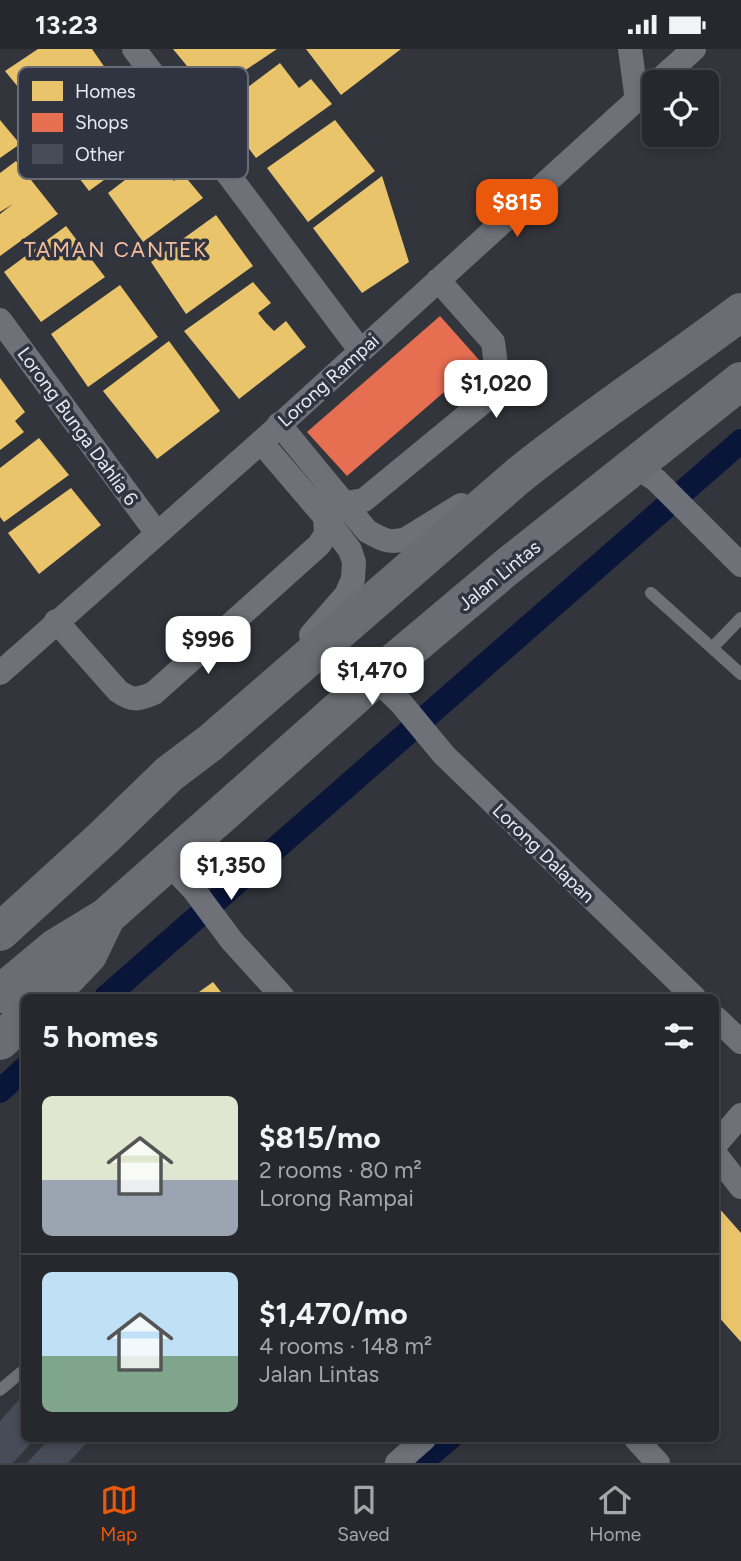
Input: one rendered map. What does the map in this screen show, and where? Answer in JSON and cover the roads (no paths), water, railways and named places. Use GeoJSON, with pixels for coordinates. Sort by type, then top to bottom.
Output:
{"type":"FeatureCollection","features":[{"type":"Feature","properties":{"kind":"highway"},"geometry":{"type":"LineString","coordinates":[[566,437],[624,381],[696,321],[741,288]]}},
{"type":"Feature","properties":{"kind":"highway"},"geometry":{"type":"LineString","coordinates":[[0,932],[169,774],[210,743],[518,476],[566,437],[741,312]]}},
{"type":"Feature","properties":{"kind":"highway","name":"Jalan Lintas"},"geometry":{"type":"LineString","coordinates":[[0,994],[55,949],[106,917],[168,862],[388,690],[508,566],[646,474],[741,381]]}},
{"type":"Feature","properties":{"kind":"highway"},"geometry":{"type":"LineString","coordinates":[[0,902],[69,868]]}},
{"type":"Feature","properties":{"kind":"highway","name":"Jalan Lintas"},"geometry":{"type":"LineString","coordinates":[[51,994],[88,955],[106,917]]}},
{"type":"Feature","properties":{"kind":"highway"},"geometry":{"type":"LineString","coordinates":[[0,1041],[21,1023]]}},
{"type":"Feature","properties":{"kind":"street"},"geometry":{"type":"LineString","coordinates":[[134,49],[148,67]]}},
{"type":"Feature","properties":{"kind":"street"},"geometry":{"type":"LineString","coordinates":[[630,49],[642,74]]}},
{"type":"Feature","properties":{"kind":"street","name":"Lorong Rampai"},"geometry":{"type":"LineString","coordinates":[[670,70],[694,49]]}},
{"type":"Feature","properties":{"kind":"street","name":"Lorong Rampai"},"geometry":{"type":"LineString","coordinates":[[0,673],[156,532],[261,442],[642,95]]}},
{"type":"Feature","properties":{"kind":"street"},"geometry":{"type":"LineString","coordinates":[[232,179],[360,350]]}},
{"type":"Feature","properties":{"kind":"street"},"geometry":{"type":"LineString","coordinates":[[335,510],[364,500],[499,389],[493,342],[438,280]]}},
{"type":"Feature","properties":{"kind":"street","name":"Lorong Bunga Dahlia 6"},"geometry":{"type":"LineString","coordinates":[[0,320],[156,532]]}},
{"type":"Feature","properties":{"kind":"street"},"geometry":{"type":"LineString","coordinates":[[210,743],[346,595],[353,579],[355,562],[335,510],[279,425]]}},
{"type":"Feature","properties":{"kind":"street"},"geometry":{"type":"LineString","coordinates":[[261,442],[335,510],[383,541],[396,542],[442,519],[470,499],[518,476]]}},
{"type":"Feature","properties":{"kind":"street"},"geometry":{"type":"LineString","coordinates":[[646,474],[741,565]]}},
{"type":"Feature","properties":{"kind":"street"},"geometry":{"type":"LineString","coordinates":[[57,621],[118,691],[129,699],[139,699],[154,693],[319,545],[335,510]]}},
{"type":"Feature","properties":{"kind":"street","name":"Lorong Dalapan"},"geometry":{"type":"LineString","coordinates":[[388,690],[444,755],[691,994]]}},
{"type":"Feature","properties":{"kind":"street"},"geometry":{"type":"LineString","coordinates":[[168,862],[194,890],[232,941],[280,994]]}},
{"type":"Feature","properties":{"kind":"street"},"geometry":{"type":"LineString","coordinates":[[719,1021],[741,1042]]}},
{"type":"Feature","properties":{"kind":"street"},"geometry":{"type":"LineString","coordinates":[[719,1141],[741,1115]]}},
{"type":"Feature","properties":{"kind":"street"},"geometry":{"type":"LineString","coordinates":[[719,1159],[741,1187]]}},
{"type":"Feature","properties":{"kind":"street"},"geometry":{"type":"LineString","coordinates":[[404,1461],[421,1442]]}},
{"type":"Feature","properties":{"kind":"street"},"geometry":{"type":"LineString","coordinates":[[639,1442],[658,1463]]}},
{"type":"Feature","properties":{"kind":"lane"},"geometry":{"type":"LineString","coordinates":[[651,593],[741,674]]}},
{"type":"Feature","properties":{"kind":"lane"},"geometry":{"type":"LineString","coordinates":[[712,648],[741,618]]}},
{"type":"Feature","properties":{"kind":"lane"},"geometry":{"type":"LineString","coordinates":[[0,1390],[21,1372]]}},
{"type":"Feature","properties":{"kind":"water"},"geometry":{"type":"Polygon","coordinates":[[[436,1442],[464,1442],[439,1463],[409,1463],[436,1442]]]}},
{"type":"Feature","properties":{"kind":"waterway"},"geometry":{"type":"LineString","coordinates":[[109,994],[741,441]]}},
{"type":"Feature","properties":{"kind":"waterway"},"geometry":{"type":"LineString","coordinates":[[0,1091],[21,1072]]}},
{"type":"Feature","properties":{"kind":"district","name":"TAMAN CANTEK"},"geometry":{"type":"Point","coordinates":[116,250]}}]}
